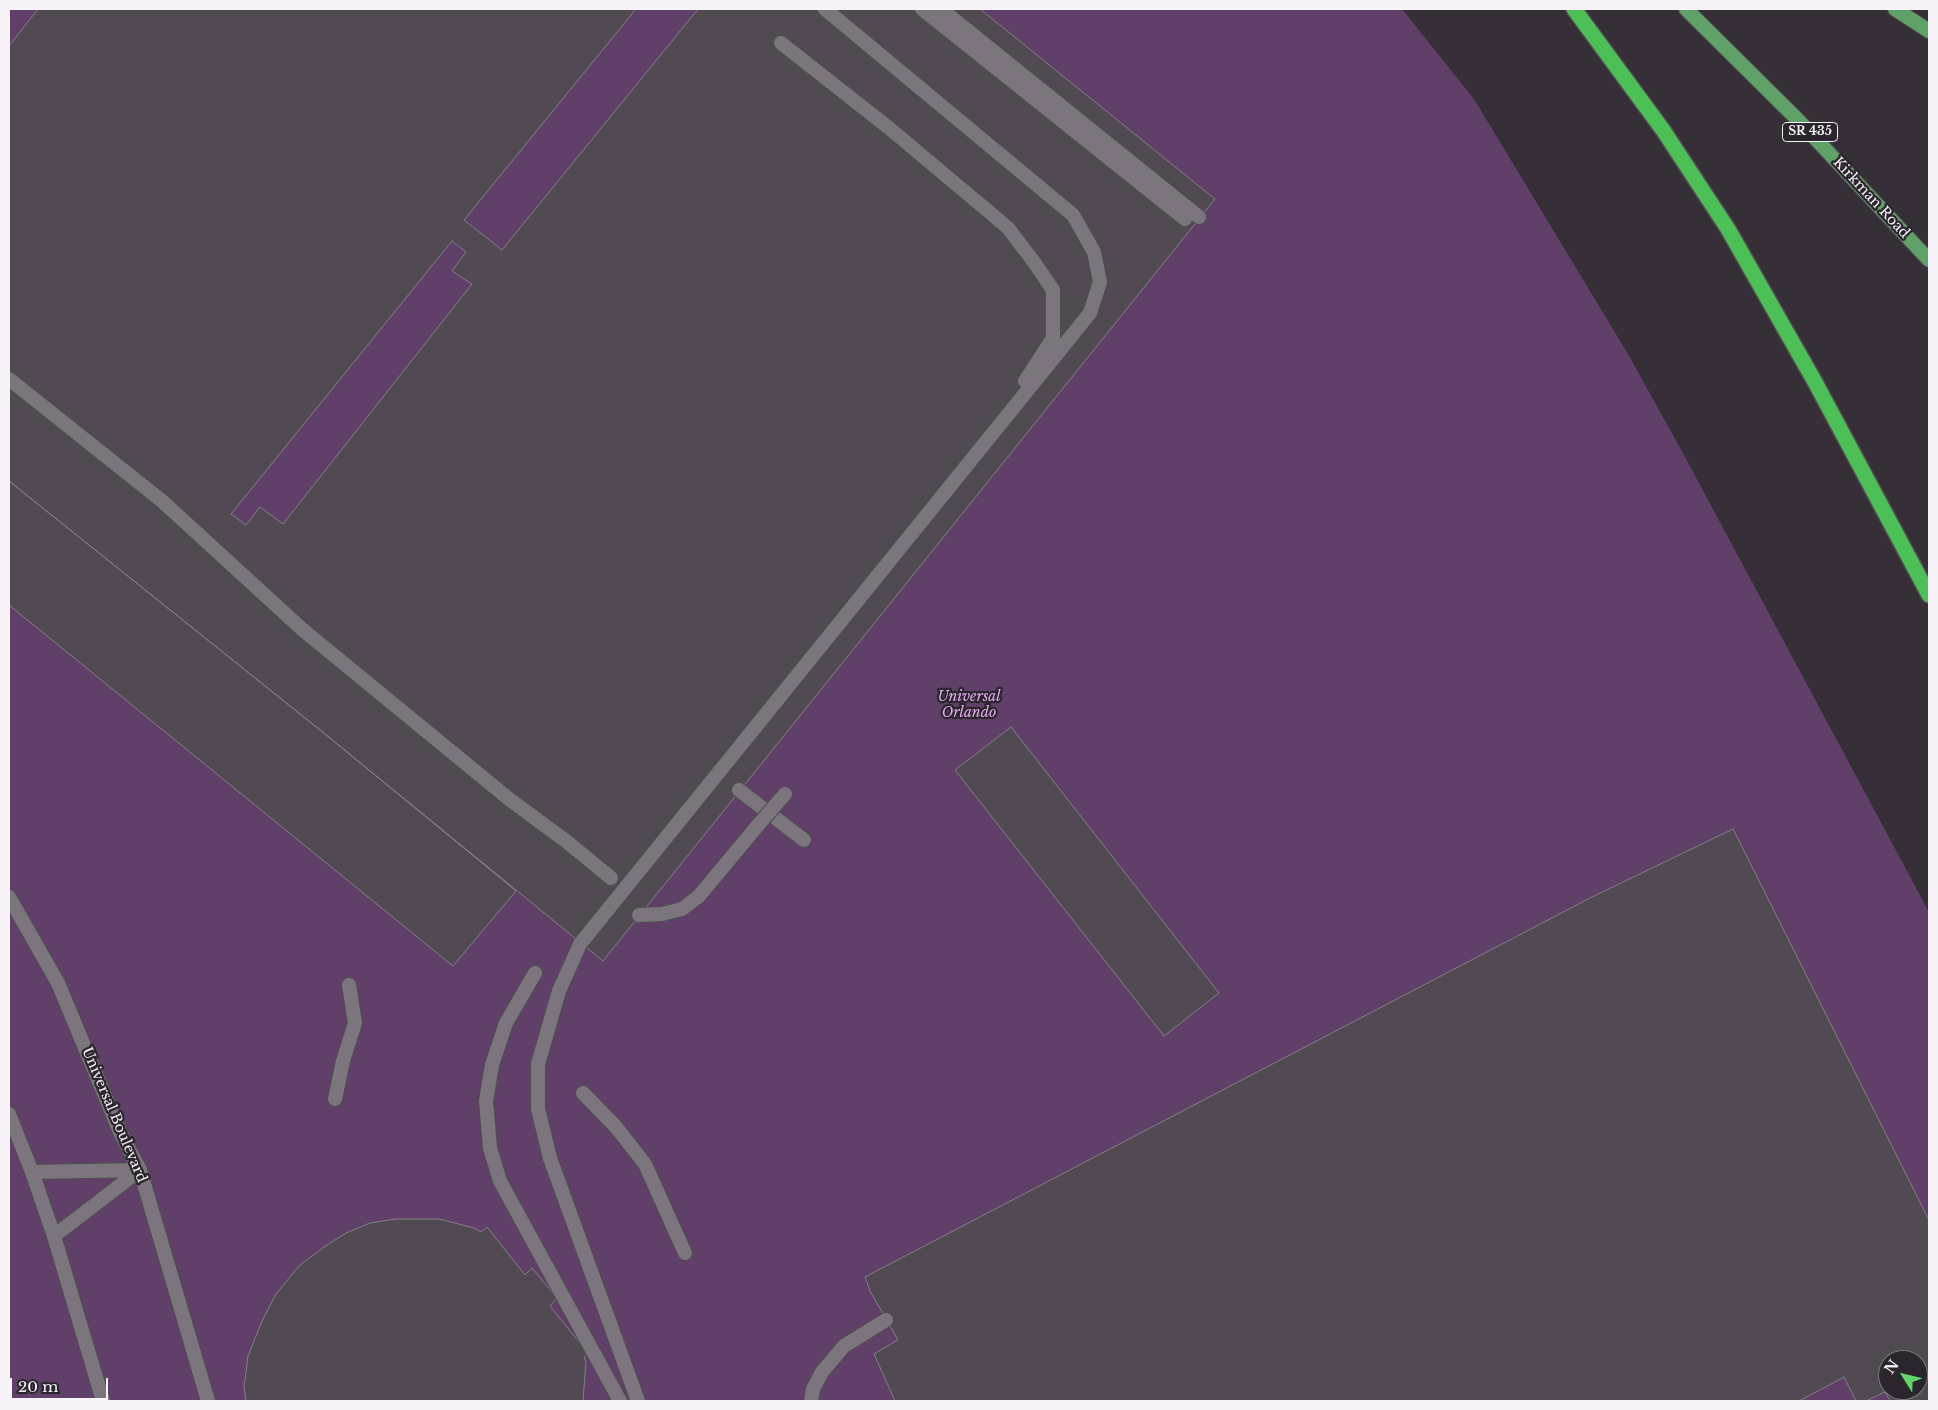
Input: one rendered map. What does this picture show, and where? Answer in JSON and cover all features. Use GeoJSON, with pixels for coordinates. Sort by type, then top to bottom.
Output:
{"type":"FeatureCollection","features":[{"type":"Feature","properties":{"kind":"highway"},"geometry":{"type":"LineString","coordinates":[[1574,9],[1663,130],[1728,228],[1816,382],[1929,595]]}},
{"type":"Feature","properties":{"kind":"main road","name":"Kirkman Road"},"geometry":{"type":"LineString","coordinates":[[1686,9],[1791,113],[1929,260]]}},
{"type":"Feature","properties":{"kind":"main road"},"geometry":{"type":"LineString","coordinates":[[1895,9],[1929,31]]}},
{"type":"Feature","properties":{"kind":"main road"},"geometry":{"type":"LineString","coordinates":[[1910,9],[1929,26]]}},
{"type":"Feature","properties":{"kind":"street"},"geometry":{"type":"LineString","coordinates":[[638,1401],[550,1158],[538,1109],[538,1064],[559,991],[580,944],[1090,313],[1100,282],[1094,252],[1073,215],[825,9]]}},
{"type":"Feature","properties":{"kind":"street"},"geometry":{"type":"LineString","coordinates":[[922,9],[1184,219]]}},
{"type":"Feature","properties":{"kind":"street"},"geometry":{"type":"LineString","coordinates":[[941,9],[1199,217]]}},
{"type":"Feature","properties":{"kind":"street"},"geometry":{"type":"LineString","coordinates":[[782,43],[889,128],[1008,228],[1053,290],[1053,338],[982,446]]}},
{"type":"Feature","properties":{"kind":"street"},"geometry":{"type":"LineString","coordinates":[[9,379],[162,500],[303,630],[509,799],[566,841],[611,878]]}},
{"type":"Feature","properties":{"kind":"street"},"geometry":{"type":"LineString","coordinates":[[739,790],[804,840]]}},
{"type":"Feature","properties":{"kind":"street"},"geometry":{"type":"LineString","coordinates":[[638,915],[662,914],[682,909],[699,896],[786,794]]}},
{"type":"Feature","properties":{"kind":"street","name":"Universal Boulevard"},"geometry":{"type":"LineString","coordinates":[[9,897],[58,983],[120,1132],[140,1170],[208,1401]]}},
{"type":"Feature","properties":{"kind":"street"},"geometry":{"type":"LineString","coordinates":[[534,973],[506,1022],[492,1065],[486,1101],[490,1148],[500,1181],[620,1401]]}},
{"type":"Feature","properties":{"kind":"street"},"geometry":{"type":"LineString","coordinates":[[335,1099],[343,1061],[355,1023],[349,985]]}},
{"type":"Feature","properties":{"kind":"street"},"geometry":{"type":"LineString","coordinates":[[583,1093],[616,1127],[645,1164],[684,1253]]}},
{"type":"Feature","properties":{"kind":"street"},"geometry":{"type":"LineString","coordinates":[[9,1114],[32,1172],[54,1236],[102,1401]]}},
{"type":"Feature","properties":{"kind":"street"},"geometry":{"type":"LineString","coordinates":[[32,1172],[140,1170]]}},
{"type":"Feature","properties":{"kind":"street"},"geometry":{"type":"LineString","coordinates":[[54,1236],[140,1170]]}},
{"type":"Feature","properties":{"kind":"street"},"geometry":{"type":"LineString","coordinates":[[811,1401],[813,1389],[822,1372],[844,1346],[886,1320]]}},
{"type":"Feature","properties":{"kind":"green space","name":"Universal Orlando"},"geometry":{"type":"Polygon","coordinates":[[[9,9],[1402,9],[1474,99],[1628,354],[1929,912],[1929,1401],[9,1401],[9,9]]]}},
{"type":"Feature","properties":{"kind":"building"},"geometry":{"type":"Polygon","coordinates":[[[38,9],[636,9],[464,220],[502,250],[698,9],[980,9],[1215,199],[603,961],[325,734],[9,481],[9,46],[38,9]],[[452,241],[231,514],[246,525],[260,507],[283,524],[472,284],[452,271],[466,252],[452,241]]]}},
{"type":"Feature","properties":{"kind":"building"},"geometry":{"type":"Polygon","coordinates":[[[9,481],[325,734],[516,891],[453,966],[9,605],[9,481]]]}},
{"type":"Feature","properties":{"kind":"building"},"geometry":{"type":"Polygon","coordinates":[[[1011,727],[1219,993],[1164,1036],[955,770],[1011,727]]]}},
{"type":"Feature","properties":{"kind":"building"},"geometry":{"type":"Polygon","coordinates":[[[1733,829],[1929,1220],[1929,1401],[1889,1400],[1928,1400],[1928,1350],[1878,1350],[1878,1395],[1866,1401],[1856,1401],[1844,1377],[1799,1401],[895,1401],[874,1354],[898,1340],[870,1291],[865,1277],[1592,897],[1733,829]]]}},
{"type":"Feature","properties":{"kind":"building"},"geometry":{"type":"Polygon","coordinates":[[[396,1219],[439,1219],[474,1228],[481,1232],[487,1227],[525,1275],[532,1268],[557,1298],[550,1306],[588,1353],[584,1358],[586,1361],[583,1401],[246,1401],[244,1387],[248,1356],[262,1321],[276,1294],[299,1266],[346,1233],[370,1223],[396,1219]]]}}]}
